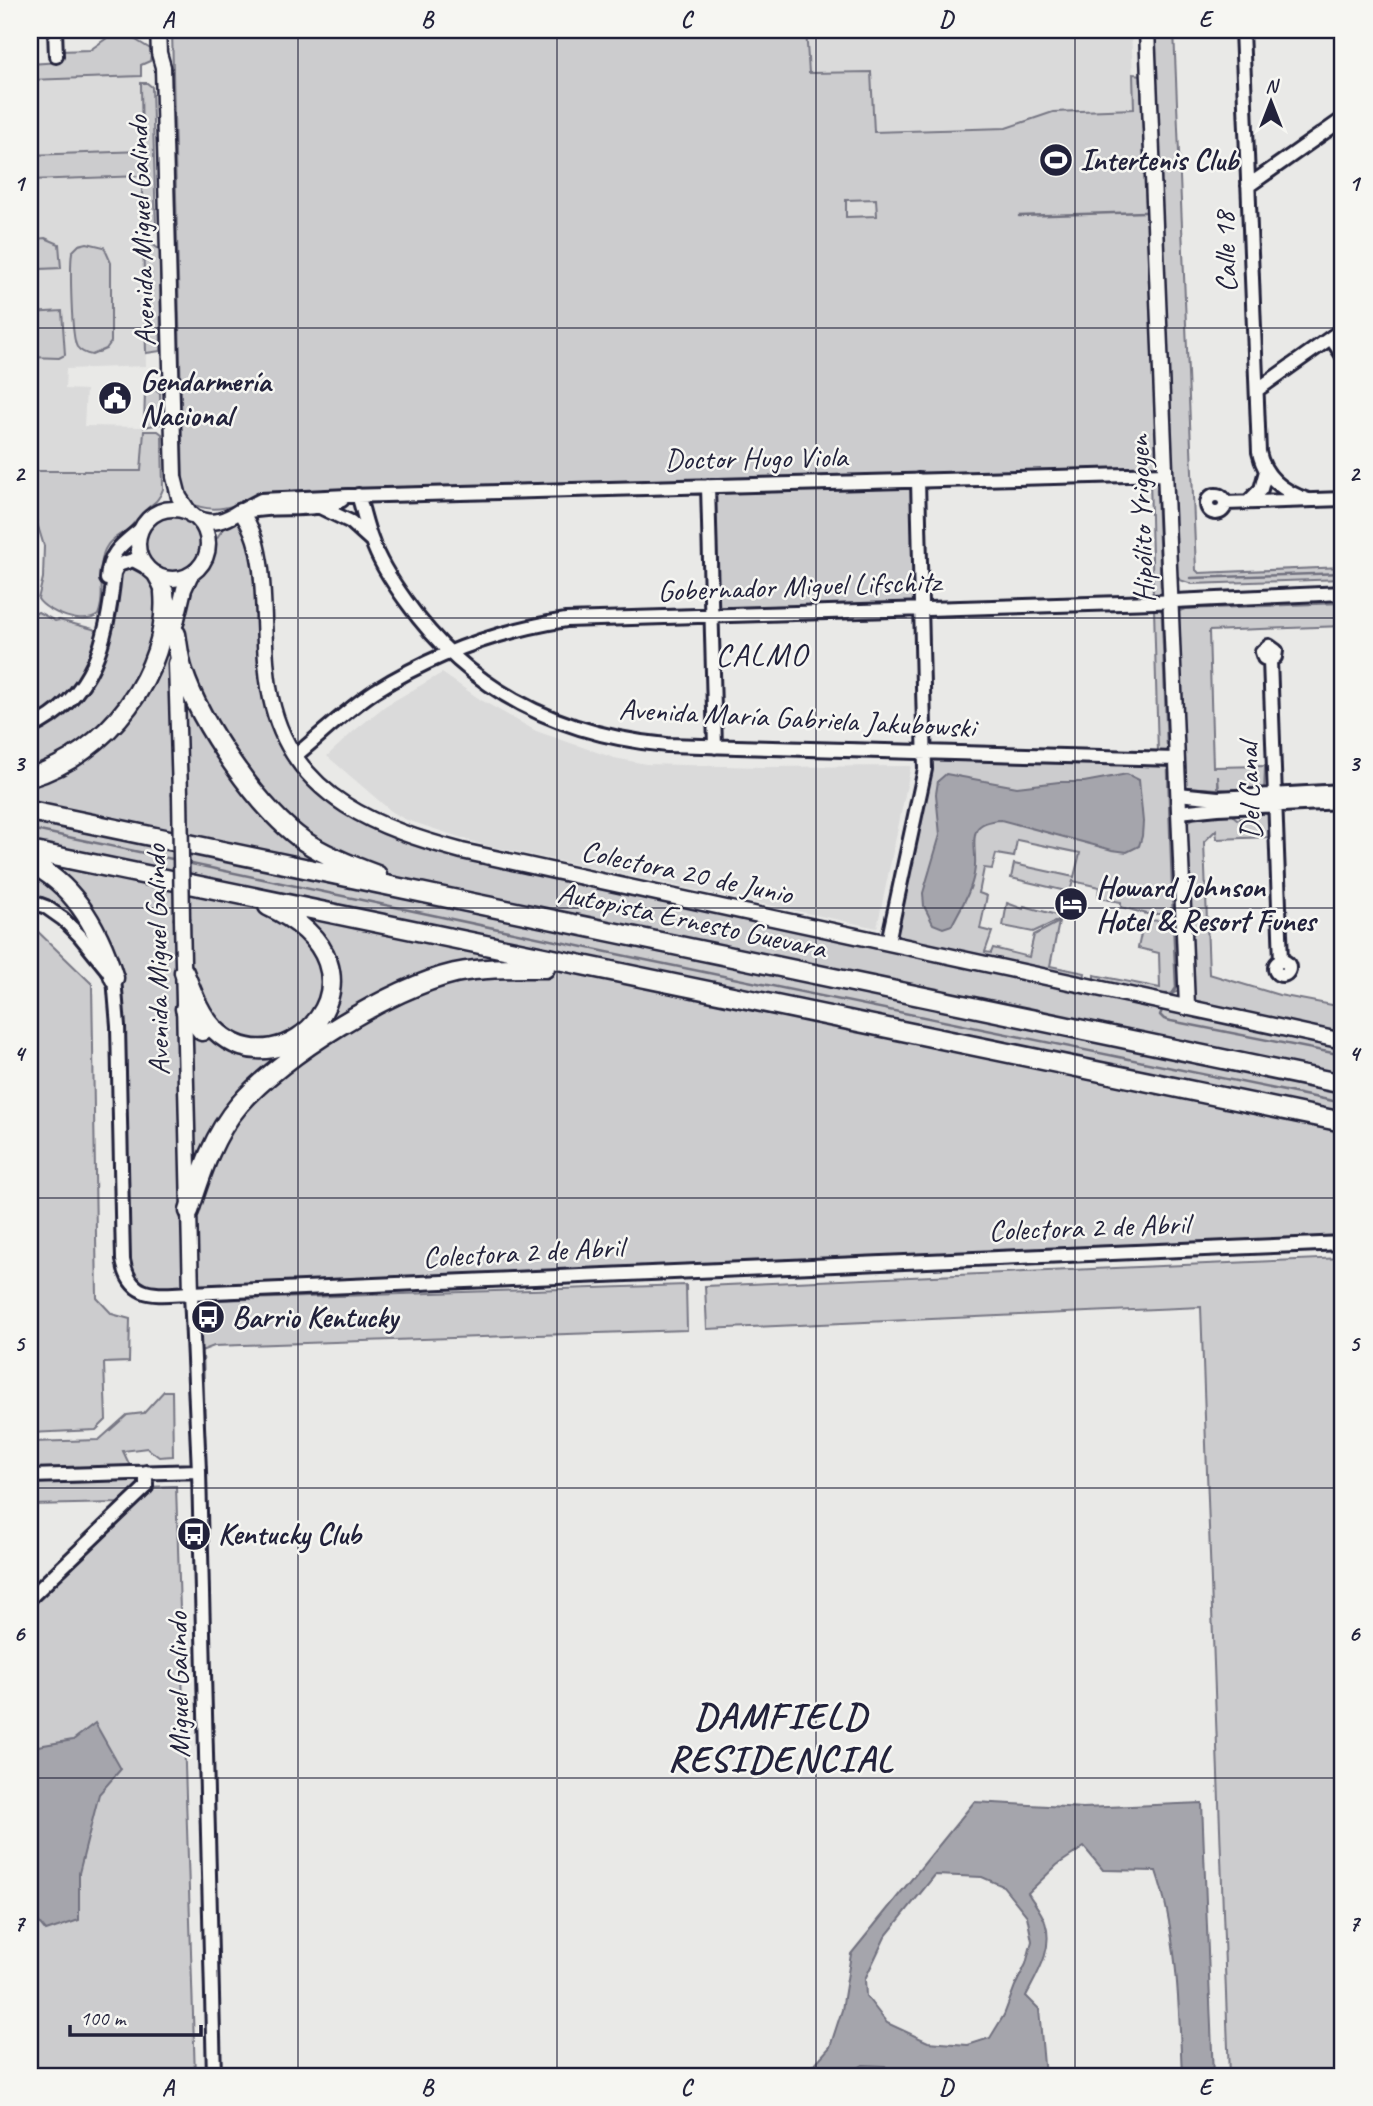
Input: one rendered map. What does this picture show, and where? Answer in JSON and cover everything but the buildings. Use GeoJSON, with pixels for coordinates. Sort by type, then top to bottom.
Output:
{"type":"FeatureCollection","features":[{"type":"Feature","properties":{"kind":"highway"},"geometry":{"type":"LineString","coordinates":[[30,777],[61,764],[84,749],[103,734],[132,700],[144,680],[161,638],[165,622],[164,592]]}},
{"type":"Feature","properties":{"kind":"highway"},"geometry":{"type":"LineString","coordinates":[[176,629],[182,669],[196,700],[230,757],[272,815],[304,841],[342,862],[446,899]]}},
{"type":"Feature","properties":{"kind":"highway","name":"Autopista Ernesto Guevara"},"geometry":{"type":"LineString","coordinates":[[30,811],[1343,1084]]}},
{"type":"Feature","properties":{"kind":"highway"},"geometry":{"type":"LineString","coordinates":[[30,851],[1343,1122]]}},
{"type":"Feature","properties":{"kind":"highway"},"geometry":{"type":"LineString","coordinates":[[30,863],[53,878],[91,921],[102,942],[114,978]]}},
{"type":"Feature","properties":{"kind":"highway"},"geometry":{"type":"LineString","coordinates":[[184,972],[204,1017],[216,1031],[242,1046],[275,1048],[300,1037],[323,1013],[330,995],[331,975],[327,956],[319,943],[303,927],[280,912],[246,896]]}},
{"type":"Feature","properties":{"kind":"highway"},"geometry":{"type":"LineString","coordinates":[[189,1211],[217,1137],[238,1106],[263,1081],[303,1051],[395,995],[454,974],[509,967],[587,968]]}},
{"type":"Feature","properties":{"kind":"highway"},"geometry":{"type":"LineString","coordinates":[[185,1009],[215,1044],[243,1059],[272,1060],[303,1051]]}},
{"type":"Feature","properties":{"kind":"main road","name":"Avenida Miguel Galindo"},"geometry":{"type":"LineString","coordinates":[[158,30],[163,67],[174,477],[179,497],[193,516]]}},
{"type":"Feature","properties":{"kind":"main road","name":"Avenida Miguel Galindo"},"geometry":{"type":"LineString","coordinates":[[163,67],[167,53],[166,30]]}},
{"type":"Feature","properties":{"kind":"main road","name":"Hipólito Yrigoyen"},"geometry":{"type":"LineString","coordinates":[[1147,30],[1187,1006]]}},
{"type":"Feature","properties":{"kind":"main road","name":"Avenida Miguel Galindo"},"geometry":{"type":"LineString","coordinates":[[163,511],[174,477]]}},
{"type":"Feature","properties":{"kind":"main road"},"geometry":{"type":"LineString","coordinates":[[178,510],[193,516],[205,532],[207,550],[199,568],[191,574],[173,579],[150,570],[139,552],[142,528],[151,517],[163,511],[178,510]]}},
{"type":"Feature","properties":{"kind":"main road","name":"Doctor Hugo Viola"},"geometry":{"type":"LineString","coordinates":[[193,516],[201,521],[216,522],[241,512]]}},
{"type":"Feature","properties":{"kind":"main road","name":"Doctor Hugo Viola"},"geometry":{"type":"LineString","coordinates":[[207,550],[225,526],[241,512]]}},
{"type":"Feature","properties":{"kind":"main road","name":"Colectora 20 de Junio"},"geometry":{"type":"LineString","coordinates":[[241,512],[250,525],[259,552],[273,709],[295,756],[318,784],[348,808],[379,824],[423,840],[1343,1041]]}},
{"type":"Feature","properties":{"kind":"main road","name":"Avenida Miguel Galindo"},"geometry":{"type":"LineString","coordinates":[[150,570],[164,592],[176,629]]}},
{"type":"Feature","properties":{"kind":"main road","name":"Avenida Miguel Galindo"},"geometry":{"type":"LineString","coordinates":[[191,574],[184,589],[176,629],[191,1293]]}},
{"type":"Feature","properties":{"kind":"street"},"geometry":{"type":"LineString","coordinates":[[55,30],[56,56]]}},
{"type":"Feature","properties":{"kind":"street","name":"Calle 18"},"geometry":{"type":"LineString","coordinates":[[1242,30],[1259,452],[1266,471]]}},
{"type":"Feature","properties":{"kind":"street"},"geometry":{"type":"LineString","coordinates":[[1248,186],[1343,119]]}},
{"type":"Feature","properties":{"kind":"street"},"geometry":{"type":"LineString","coordinates":[[1257,390],[1343,329]]}},
{"type":"Feature","properties":{"kind":"street"},"geometry":{"type":"LineString","coordinates":[[1331,338],[1343,356]]}},
{"type":"Feature","properties":{"kind":"street"},"geometry":{"type":"LineString","coordinates":[[1248,502],[1261,489],[1266,471],[1284,489],[1308,500]]}},
{"type":"Feature","properties":{"kind":"street","name":"Doctor Hugo Viola"},"geometry":{"type":"LineString","coordinates":[[241,512],[261,500],[353,496],[1165,474]]}},
{"type":"Feature","properties":{"kind":"street"},"geometry":{"type":"LineString","coordinates":[[888,942],[925,769],[918,480]]}},
{"type":"Feature","properties":{"kind":"street"},"geometry":{"type":"LineString","coordinates":[[708,486],[715,747]]}},
{"type":"Feature","properties":{"kind":"street"},"geometry":{"type":"LineString","coordinates":[[353,496],[361,531]]}},
{"type":"Feature","properties":{"kind":"street","name":"Doctor Hugo Viola"},"geometry":{"type":"LineString","coordinates":[[241,512],[319,507],[353,496]]}},
{"type":"Feature","properties":{"kind":"street","name":"Avenida María Gabriela Jakubowski"},"geometry":{"type":"LineString","coordinates":[[353,496],[372,542],[411,609],[449,652],[518,704],[570,727],[638,743],[1176,759]]}},
{"type":"Feature","properties":{"kind":"street"},"geometry":{"type":"LineString","coordinates":[[1225,503],[1343,499]]}},
{"type":"Feature","properties":{"kind":"street","name":"Avenida María Gabriela Jakubowski"},"geometry":{"type":"LineString","coordinates":[[319,507],[341,516],[372,542]]}},
{"type":"Feature","properties":{"kind":"street"},"geometry":{"type":"LineString","coordinates":[[110,596],[107,582],[109,561],[116,550],[142,528]]}},
{"type":"Feature","properties":{"kind":"street"},"geometry":{"type":"LineString","coordinates":[[30,728],[61,706],[85,681],[103,645],[114,573],[118,565],[133,560],[150,570]]}},
{"type":"Feature","properties":{"kind":"street","name":"Gobernador Miguel Lifschitz"},"geometry":{"type":"LineString","coordinates":[[295,756],[373,692],[426,662],[505,632],[566,620],[1343,593]]}},
{"type":"Feature","properties":{"kind":"street","name":"Del Canal"},"geometry":{"type":"LineString","coordinates":[[1270,660],[1282,961]]}},
{"type":"Feature","properties":{"kind":"street"},"geometry":{"type":"LineString","coordinates":[[1178,812],[1343,791]]}},
{"type":"Feature","properties":{"kind":"street"},"geometry":{"type":"LineString","coordinates":[[1178,794],[1210,798],[1343,802]]}},
{"type":"Feature","properties":{"kind":"street"},"geometry":{"type":"LineString","coordinates":[[30,901],[63,919],[114,978]]}},
{"type":"Feature","properties":{"kind":"street","name":"Colectora 2 de Abril"},"geometry":{"type":"LineString","coordinates":[[114,978],[118,1026],[125,1271],[136,1289],[144,1293],[1343,1242]]}},
{"type":"Feature","properties":{"kind":"street","name":"Miguel Galindo"},"geometry":{"type":"LineString","coordinates":[[191,1293],[199,1471],[214,2076]]}},
{"type":"Feature","properties":{"kind":"street"},"geometry":{"type":"LineString","coordinates":[[30,1476],[199,1471]]}},
{"type":"Feature","properties":{"kind":"street"},"geometry":{"type":"LineString","coordinates":[[30,1598],[146,1487],[146,1472]]}},
{"type":"Feature","properties":{"kind":"shaded area"},"geometry":{"type":"Polygon","coordinates":[[[172,30],[806,30],[809,73],[871,72],[874,132],[1006,128],[1053,112],[1134,109],[1133,74],[1143,75],[1158,469],[261,492],[243,502],[215,509],[196,506],[187,501],[180,480],[183,480],[172,30]],[[876,199],[846,200],[846,217],[877,216],[876,199]]]}},
{"type":"Feature","properties":{"kind":"shaded area"},"geometry":{"type":"Polygon","coordinates":[[[806,30],[1131,30],[1139,209],[846,217],[845,200],[876,199],[871,73],[809,73],[806,30]]]}},
{"type":"Feature","properties":{"kind":"shaded area"},"geometry":{"type":"Polygon","coordinates":[[[1151,30],[1174,30],[1196,570],[1199,573],[1343,567],[1343,579],[1192,584],[1180,580],[1175,573],[1151,30]]]}},
{"type":"Feature","properties":{"kind":"shaded area"},"geometry":{"type":"Polygon","coordinates":[[[131,37],[152,50],[150,61],[141,65],[141,76],[30,80],[30,64],[60,62],[60,51],[90,50],[107,38],[131,37]]]}},
{"type":"Feature","properties":{"kind":"shaded area"},"geometry":{"type":"Polygon","coordinates":[[[141,76],[142,151],[30,155],[30,80],[141,76]]]}},
{"type":"Feature","properties":{"kind":"shaded area"},"geometry":{"type":"Polygon","coordinates":[[[141,83],[152,87],[156,228],[142,229],[142,176],[30,180],[30,155],[142,151],[141,83]]]}},
{"type":"Feature","properties":{"kind":"shaded area"},"geometry":{"type":"Polygon","coordinates":[[[142,176],[146,366],[66,369],[65,389],[86,390],[84,426],[144,427],[142,471],[30,471],[30,180],[142,176]]]}},
{"type":"Feature","properties":{"kind":"shaded area"},"geometry":{"type":"Polygon","coordinates":[[[143,237],[160,250],[161,351],[146,353],[143,237]]]}},
{"type":"Feature","properties":{"kind":"shaded area"},"geometry":{"type":"Polygon","coordinates":[[[45,238],[59,244],[61,268],[40,269],[40,278],[30,278],[30,240],[45,238]]]}},
{"type":"Feature","properties":{"kind":"shaded area"},"geometry":{"type":"Polygon","coordinates":[[[87,243],[104,247],[111,263],[111,342],[106,349],[92,355],[77,347],[73,330],[72,252],[79,245],[87,243]]]}},
{"type":"Feature","properties":{"kind":"shaded area"},"geometry":{"type":"Polygon","coordinates":[[[62,311],[65,355],[59,358],[30,357],[30,313],[62,311]]]}},
{"type":"Feature","properties":{"kind":"shaded area"},"geometry":{"type":"Polygon","coordinates":[[[157,390],[160,393],[161,424],[144,427],[145,391],[157,390]]]}},
{"type":"Feature","properties":{"kind":"shaded area"},"geometry":{"type":"Polygon","coordinates":[[[144,431],[158,431],[162,434],[163,489],[157,500],[107,546],[102,561],[102,598],[98,615],[92,618],[75,618],[49,609],[38,599],[43,578],[44,546],[30,509],[30,471],[141,471],[144,431]]]}},
{"type":"Feature","properties":{"kind":"shaded area"},"geometry":{"type":"Polygon","coordinates":[[[1150,478],[1161,487],[1164,593],[1161,597],[1153,598],[1150,478]]]}},
{"type":"Feature","properties":{"kind":"shaded area"},"geometry":{"type":"Polygon","coordinates":[[[909,486],[913,493],[916,599],[910,605],[719,608],[716,604],[716,491],[909,486]]]}},
{"type":"Feature","properties":{"kind":"shaded area"},"geometry":{"type":"Polygon","coordinates":[[[173,516],[184,518],[193,524],[199,533],[199,555],[193,564],[184,570],[173,572],[162,570],[153,564],[147,555],[145,544],[147,533],[153,524],[162,518],[173,516]]]}},
{"type":"Feature","properties":{"kind":"shaded area"},"geometry":{"type":"Polygon","coordinates":[[[236,516],[250,525],[269,686],[303,768],[391,829],[1343,1041],[1343,1243],[155,1295],[130,1280],[114,978],[80,936],[30,901],[30,728],[85,681],[110,596],[126,561],[163,577],[182,578],[199,567],[220,533],[236,516]]]}},
{"type":"Feature","properties":{"kind":"shaded area"},"geometry":{"type":"Polygon","coordinates":[[[1343,603],[1343,626],[1209,631],[1213,767],[1265,766],[1264,793],[1219,789],[1218,776],[1218,789],[1185,787],[1177,612],[1185,609],[1343,603]]]}},
{"type":"Feature","properties":{"kind":"shaded area"},"geometry":{"type":"Polygon","coordinates":[[[1154,608],[1159,608],[1165,616],[1170,745],[1166,752],[1158,753],[1154,608]]]}},
{"type":"Feature","properties":{"kind":"shaded area"},"geometry":{"type":"Polygon","coordinates":[[[38,612],[55,621],[93,629],[97,632],[97,638],[75,685],[51,709],[30,722],[30,617],[38,612]]]}},
{"type":"Feature","properties":{"kind":"shaded area"},"geometry":{"type":"Polygon","coordinates":[[[442,673],[481,700],[536,731],[614,758],[646,764],[762,767],[911,766],[877,928],[483,845],[404,819],[327,756],[385,706],[442,673]]]}},
{"type":"Feature","properties":{"kind":"shaded area"},"geometry":{"type":"Polygon","coordinates":[[[937,758],[1167,765],[1171,769],[1180,987],[1177,992],[1166,996],[1094,981],[1094,975],[1160,988],[1159,953],[1138,948],[1144,920],[1165,921],[1165,914],[1147,914],[1121,907],[1121,902],[1098,898],[1099,887],[1073,881],[1070,892],[1011,878],[1014,864],[1074,877],[1080,853],[1017,840],[1014,857],[996,854],[992,869],[984,868],[979,893],[987,896],[980,929],[992,932],[985,952],[991,953],[993,948],[1029,957],[1034,935],[1059,922],[1050,966],[1085,973],[1084,979],[895,938],[931,762],[937,758]]]}},
{"type":"Feature","properties":{"kind":"shaded area"},"geometry":{"type":"Polygon","coordinates":[[[946,774],[1017,787],[1084,782],[1127,774],[1139,780],[1143,822],[1139,846],[1127,852],[1112,850],[1001,820],[988,822],[980,826],[974,838],[974,874],[968,894],[952,925],[943,928],[933,924],[924,906],[923,893],[940,835],[936,794],[938,781],[946,774]]]}},
{"type":"Feature","properties":{"kind":"shaded area"},"geometry":{"type":"Polygon","coordinates":[[[1226,810],[1237,819],[1250,817],[1248,810],[1265,811],[1269,817],[1270,837],[1217,839],[1216,830],[1204,842],[1209,974],[1279,995],[1343,1007],[1343,1035],[1201,1005],[1193,999],[1183,825],[1201,814],[1226,810]]]}},
{"type":"Feature","properties":{"kind":"shaded area"},"geometry":{"type":"Polygon","coordinates":[[[1007,903],[1060,916],[1059,920],[1033,932],[1003,926],[1007,903]]]}},
{"type":"Feature","properties":{"kind":"shaded area"},"geometry":{"type":"Polygon","coordinates":[[[30,924],[92,984],[97,1298],[112,1314],[130,1319],[129,1362],[104,1363],[106,1420],[96,1430],[30,1433],[30,924]]]}},
{"type":"Feature","properties":{"kind":"shaded area"},"geometry":{"type":"Polygon","coordinates":[[[1343,1258],[1343,2076],[1229,2076],[1201,1307],[707,1329],[705,1286],[1343,1258]]]}},
{"type":"Feature","properties":{"kind":"shaded area"},"geometry":{"type":"Polygon","coordinates":[[[686,1285],[687,1330],[214,1346],[201,1351],[200,1324],[203,1320],[209,1323],[214,1315],[209,1311],[215,1300],[686,1285]]]}},
{"type":"Feature","properties":{"kind":"shaded area"},"geometry":{"type":"Polygon","coordinates":[[[164,1391],[172,1391],[173,1456],[159,1457],[147,1448],[123,1451],[139,1485],[119,1503],[30,1505],[30,1442],[99,1440],[127,1415],[144,1413],[164,1391]]]}},
{"type":"Feature","properties":{"kind":"shaded area"},"geometry":{"type":"Polygon","coordinates":[[[176,1486],[195,2076],[30,2076],[30,1598],[146,1487],[176,1486]]]}},
{"type":"Feature","properties":{"kind":"shaded area"},"geometry":{"type":"Polygon","coordinates":[[[95,1723],[121,1769],[99,1794],[79,1873],[79,1920],[46,1931],[32,1914],[30,1892],[30,1755],[38,1746],[73,1740],[95,1723]]]}},
{"type":"Feature","properties":{"kind":"shaded area"},"geometry":{"type":"Polygon","coordinates":[[[974,1802],[1083,1808],[1202,1803],[1213,2076],[1182,2076],[1173,1946],[1156,1871],[1103,1870],[1084,1847],[1057,1865],[1028,1893],[1045,1922],[1048,1941],[1043,1960],[1026,1996],[1039,2009],[1045,2076],[893,2076],[885,2066],[863,2065],[844,2076],[804,2076],[830,2047],[842,2010],[851,1954],[974,1802]],[[935,1875],[885,1937],[865,1979],[866,1996],[887,2023],[928,2042],[968,2045],[990,2038],[1004,2015],[1026,1964],[1032,1941],[1027,1916],[1003,1886],[982,1877],[935,1875]]]}},
{"type":"Feature","properties":{"kind":"waterway"},"geometry":{"type":"LineString","coordinates":[[1139,30],[1140,53]]}},
{"type":"Feature","properties":{"kind":"waterway"},"geometry":{"type":"LineString","coordinates":[[1141,79],[1157,460]]}},
{"type":"Feature","properties":{"kind":"waterway"},"geometry":{"type":"LineString","coordinates":[[1019,216],[1145,212]]}},
{"type":"Feature","properties":{"kind":"waterway"},"geometry":{"type":"LineString","coordinates":[[1157,489],[1161,586]]}},
{"type":"Feature","properties":{"kind":"waterway"},"geometry":{"type":"LineString","coordinates":[[1191,578],[1343,573]]}},
{"type":"Feature","properties":{"kind":"waterway"},"geometry":{"type":"LineString","coordinates":[[1162,616],[1167,744]]}},
{"type":"Feature","properties":{"kind":"waterway"},"geometry":{"type":"LineString","coordinates":[[1168,771],[1173,915]]}},
{"type":"Feature","properties":{"kind":"waterway"},"geometry":{"type":"LineString","coordinates":[[30,829],[177,860]]}},
{"type":"Feature","properties":{"kind":"waterway"},"geometry":{"type":"LineString","coordinates":[[187,863],[1343,1103]]}},
{"type":"Feature","properties":{"kind":"waterway"},"geometry":{"type":"LineString","coordinates":[[1165,994],[1172,994],[1176,988],[1173,920]]}},
{"type":"Feature","properties":{"kind":"waterway"},"geometry":{"type":"LineString","coordinates":[[1163,1008],[1160,1015],[1171,1021],[1343,1055]]}},
{"type":"Feature","properties":{"kind":"waterway"},"geometry":{"type":"LineString","coordinates":[[203,1358],[208,1571]]}},
{"type":"Feature","properties":{"kind":"waterway"},"geometry":{"type":"LineString","coordinates":[[211,1711],[221,2076]]}},
{"type":"Feature","properties":{"kind":"place","name":"Intertenis Club"},"geometry":{"type":"Point","coordinates":[1056,160]}},
{"type":"Feature","properties":{"kind":"place","name":"Gendarmería Nacional"},"geometry":{"type":"Point","coordinates":[115,398]}},
{"type":"Feature","properties":{"kind":"place","name":"Howard Johnson Hotel & Resort Funes"},"geometry":{"type":"Point","coordinates":[1071,904]}},
{"type":"Feature","properties":{"kind":"place","name":"Barrio Kentucky"},"geometry":{"type":"Point","coordinates":[208,1317]}},
{"type":"Feature","properties":{"kind":"place","name":"Kentucky Club"},"geometry":{"type":"Point","coordinates":[194,1534]}},
{"type":"Feature","properties":{"kind":"district","name":"CALMO"},"geometry":{"type":"Point","coordinates":[762,654]}},
{"type":"Feature","properties":{"kind":"district","name":"DAMFIELD RESIDENCIAL"},"geometry":{"type":"Point","coordinates":[781,1736]}}]}
